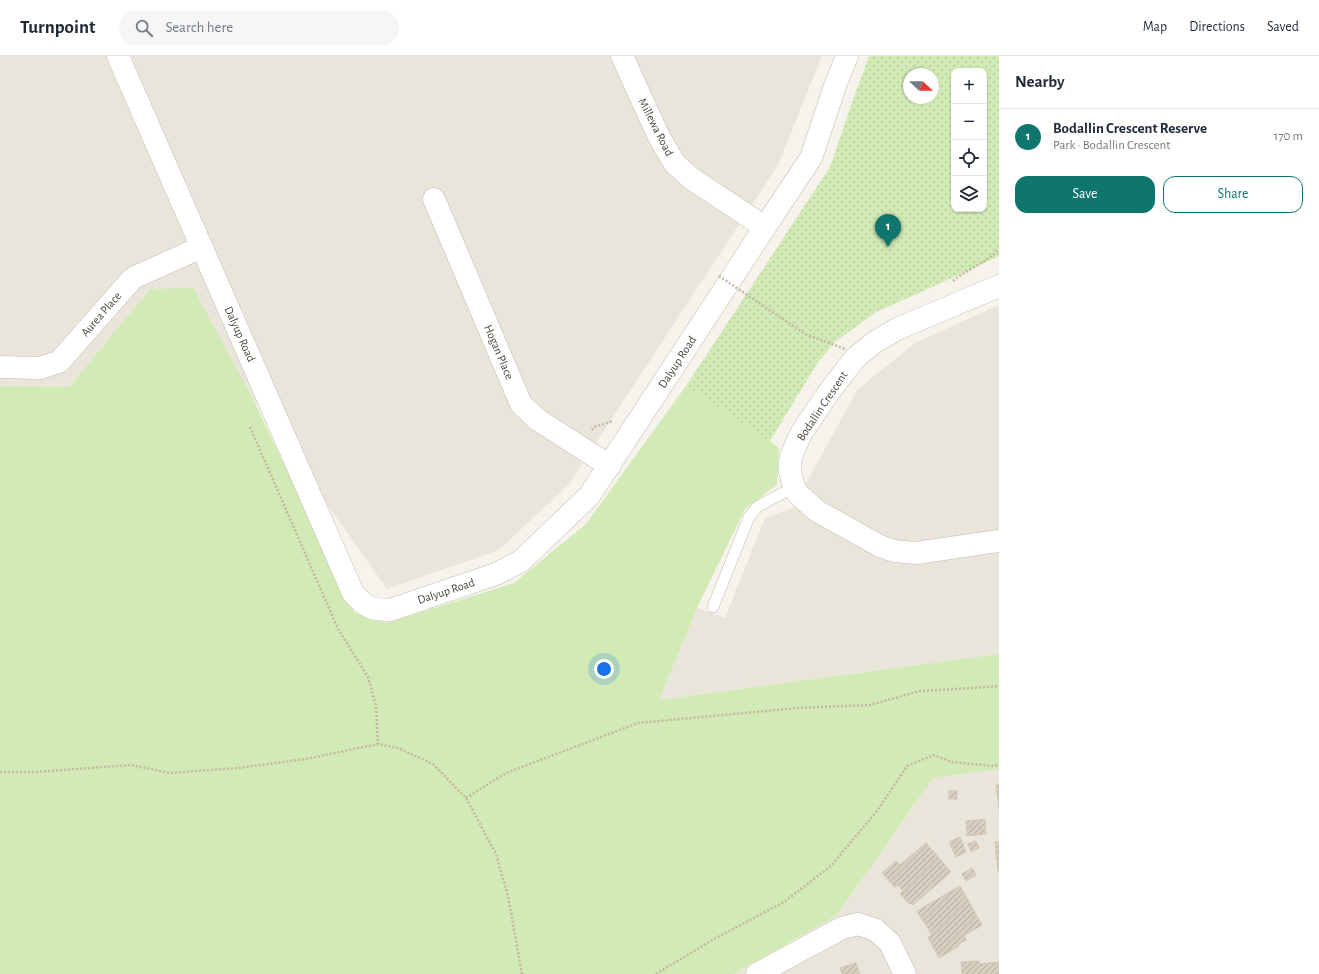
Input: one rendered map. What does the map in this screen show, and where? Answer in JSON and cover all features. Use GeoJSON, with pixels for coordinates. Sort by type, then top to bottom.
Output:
{"type":"FeatureCollection","features":[{"type":"Feature","properties":{"kind":"street","name":"Dalyup Road"},"geometry":{"type":"LineString","coordinates":[[118,56],[353,593],[363,604],[376,610],[390,610],[496,574],[522,561],[589,496],[610,466],[723,277],[764,227],[811,158],[835,86],[847,56]]}},
{"type":"Feature","properties":{"kind":"street","name":"Millewa Road"},"geometry":{"type":"LineString","coordinates":[[622,56],[659,137],[675,164],[692,179],[764,227]]}},
{"type":"Feature","properties":{"kind":"street","name":"Hogan Place"},"geometry":{"type":"LineString","coordinates":[[434,200],[521,404],[538,420],[610,466]]}},
{"type":"Feature","properties":{"kind":"street","name":"Aurea Place"},"geometry":{"type":"LineString","coordinates":[[0,367],[40,368],[59,362],[133,278],[202,247]]}},
{"type":"Feature","properties":{"kind":"street","name":"Bodallin Crescent"},"geometry":{"type":"LineString","coordinates":[[999,286],[897,329],[875,342],[856,358],[824,399],[802,432],[793,451],[790,462],[790,472],[794,487],[798,494],[816,511],[880,546],[894,551],[916,553],[999,541]]}},
{"type":"Feature","properties":{"kind":"street"},"geometry":{"type":"LineString","coordinates":[[757,974],[842,928],[858,924],[876,930],[890,943],[905,974]]}},
{"type":"Feature","properties":{"kind":"lane"},"geometry":{"type":"LineString","coordinates":[[713,607],[749,517],[757,508],[794,487]]}},
{"type":"Feature","properties":{"kind":"path"},"geometry":{"type":"LineString","coordinates":[[723,277],[805,334],[845,349]]}},
{"type":"Feature","properties":{"kind":"path"},"geometry":{"type":"LineString","coordinates":[[581,448],[594,427],[617,419]]}},
{"type":"Feature","properties":{"kind":"path"},"geometry":{"type":"LineString","coordinates":[[250,427],[338,629],[368,677],[376,706],[378,744]]}},
{"type":"Feature","properties":{"kind":"path"},"geometry":{"type":"LineString","coordinates":[[466,798],[506,773],[638,723],[797,708],[870,705],[920,691],[999,686]]}},
{"type":"Feature","properties":{"kind":"path"},"geometry":{"type":"LineString","coordinates":[[0,772],[35,772],[131,765],[170,773],[238,768],[306,759],[378,744],[398,748],[433,764],[466,798],[496,854],[508,896],[522,974]]}},
{"type":"Feature","properties":{"kind":"path"},"geometry":{"type":"LineString","coordinates":[[656,974],[714,939],[784,902],[831,866],[877,811],[907,766],[934,755],[951,762],[994,766],[999,765]]}},
{"type":"Feature","properties":{"kind":"shaded area"},"geometry":{"type":"Polygon","coordinates":[[[0,56],[822,56],[778,165],[569,484],[499,550],[387,589],[253,399],[150,289],[69,387],[0,386],[0,56]]]}},
{"type":"Feature","properties":{"kind":"shaded area"},"geometry":{"type":"Polygon","coordinates":[[[999,305],[999,654],[659,700],[697,608],[725,618],[765,518],[793,508],[857,390],[915,343],[999,305]]]}},
{"type":"Feature","properties":{"kind":"shaded area"},"geometry":{"type":"Polygon","coordinates":[[[999,769],[999,974],[734,974],[837,915],[933,778],[999,769]]]}},
{"type":"Feature","properties":{"kind":"green space"},"geometry":{"type":"Polygon","coordinates":[[[869,56],[999,56],[999,256],[876,312],[836,341],[818,362],[770,441],[686,386],[830,167],[869,56]]]}},
{"type":"Feature","properties":{"kind":"green space"},"geometry":{"type":"Polygon","coordinates":[[[193,288],[254,401],[355,613],[387,623],[514,583],[586,524],[686,386],[779,448],[777,485],[745,509],[697,608],[659,700],[999,654],[999,769],[933,778],[837,915],[734,974],[0,974],[0,386],[69,387],[150,289],[193,288]]]}},
{"type":"Feature","properties":{"kind":"building"},"geometry":{"type":"Polygon","coordinates":[[[996,785],[999,785],[999,809],[996,785]]]}},
{"type":"Feature","properties":{"kind":"building"},"geometry":{"type":"Polygon","coordinates":[[[949,791],[957,791],[957,799],[949,799],[949,791]]]}},
{"type":"Feature","properties":{"kind":"building"},"geometry":{"type":"Polygon","coordinates":[[[985,819],[986,834],[967,836],[966,821],[985,819]]]}},
{"type":"Feature","properties":{"kind":"building"},"geometry":{"type":"Polygon","coordinates":[[[960,837],[966,852],[956,857],[949,842],[960,837]]]}},
{"type":"Feature","properties":{"kind":"building"},"geometry":{"type":"Polygon","coordinates":[[[976,841],[979,848],[971,852],[968,844],[976,841]]]}},
{"type":"Feature","properties":{"kind":"building"},"geometry":{"type":"Polygon","coordinates":[[[995,842],[999,842],[999,871],[998,871],[995,842]]]}},
{"type":"Feature","properties":{"kind":"building"},"geometry":{"type":"Polygon","coordinates":[[[926,843],[951,872],[913,905],[911,903],[909,904],[900,894],[903,891],[898,885],[895,887],[882,873],[896,861],[900,865],[926,843]]]}},
{"type":"Feature","properties":{"kind":"building"},"geometry":{"type":"Polygon","coordinates":[[[972,868],[976,875],[966,881],[962,874],[972,868]]]}},
{"type":"Feature","properties":{"kind":"building"},"geometry":{"type":"Polygon","coordinates":[[[960,886],[982,925],[964,936],[966,940],[958,944],[959,946],[939,958],[928,937],[932,935],[917,911],[960,886]]]}},
{"type":"Feature","properties":{"kind":"building"},"geometry":{"type":"Polygon","coordinates":[[[979,961],[979,964],[999,962],[999,974],[962,974],[961,962],[979,961]]]}},
{"type":"Feature","properties":{"kind":"building"},"geometry":{"type":"Polygon","coordinates":[[[856,963],[860,974],[842,974],[840,968],[856,963]]]}},
{"type":"Feature","properties":{"kind":"place","name":"Bodallin Crescent Reserve"},"geometry":{"type":"Point","coordinates":[888,247]}}]}
